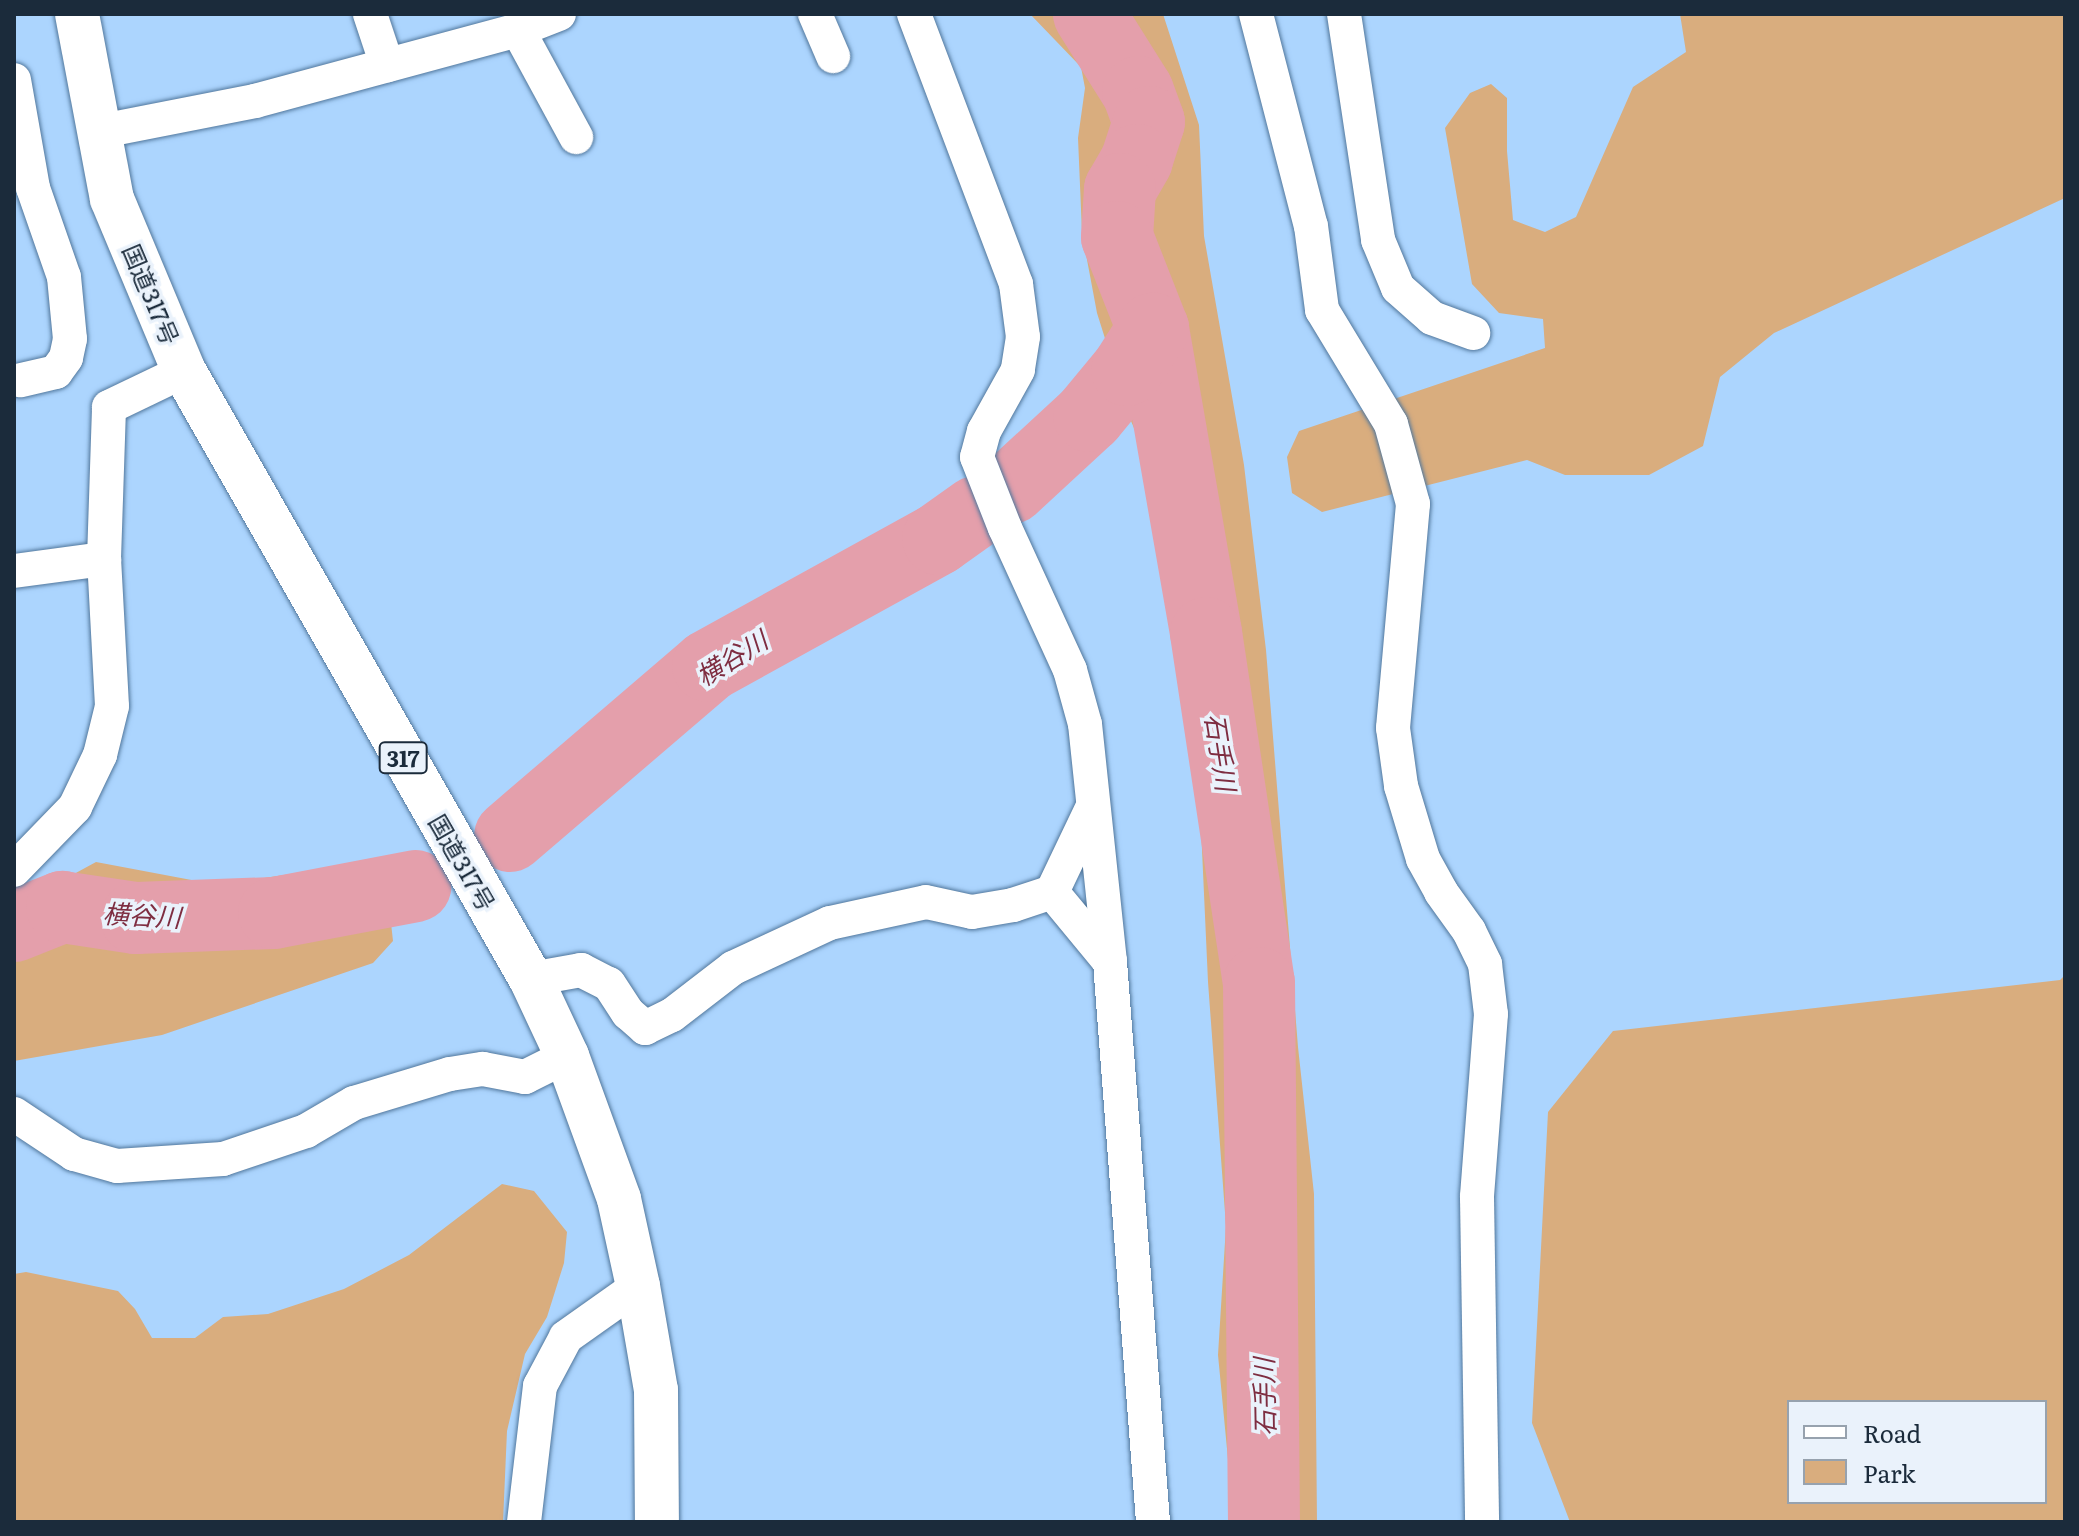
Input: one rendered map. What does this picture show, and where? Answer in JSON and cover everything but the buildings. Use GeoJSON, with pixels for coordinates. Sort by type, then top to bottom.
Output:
{"type":"FeatureCollection","features":[{"type":"Feature","properties":{"kind":"highway","name":"国道317号"},"geometry":{"type":"LineString","coordinates":[[77,14],[112,199],[184,371],[531,979],[567,1056],[619,1199],[638,1286],[656,1390],[657,1522]]}},
{"type":"Feature","properties":{"kind":"street"},"geometry":{"type":"LineString","coordinates":[[370,14],[387,65]]}},
{"type":"Feature","properties":{"kind":"street"},"geometry":{"type":"LineString","coordinates":[[97,132],[255,101],[518,30],[559,14]]}},
{"type":"Feature","properties":{"kind":"street"},"geometry":{"type":"LineString","coordinates":[[815,14],[833,56]]}},
{"type":"Feature","properties":{"kind":"street"},"geometry":{"type":"LineString","coordinates":[[914,14],[1016,284],[1023,337],[1018,370],[984,431],[977,457],[1005,528],[1070,670],[1085,724],[1110,962],[1153,1522]]}},
{"type":"Feature","properties":{"kind":"street"},"geometry":{"type":"LineString","coordinates":[[1256,14],[1311,226],[1322,310],[1391,424],[1413,504],[1393,728],[1401,786],[1423,859],[1441,892],[1469,931],[1485,964],[1491,1014],[1477,1197],[1482,1522]]}},
{"type":"Feature","properties":{"kind":"street"},"geometry":{"type":"LineString","coordinates":[[1344,14],[1378,240],[1398,288],[1432,318],[1473,333]]}},
{"type":"Feature","properties":{"kind":"street"},"geometry":{"type":"LineString","coordinates":[[518,30],[576,137]]}},
{"type":"Feature","properties":{"kind":"street"},"geometry":{"type":"LineString","coordinates":[[14,80],[33,188],[64,277],[70,339],[66,358],[56,372],[20,380]]}},
{"type":"Feature","properties":{"kind":"street"},"geometry":{"type":"LineString","coordinates":[[14,870],[75,807],[100,755],[112,706],[104,559],[109,407],[184,371]]}},
{"type":"Feature","properties":{"kind":"street"},"geometry":{"type":"LineString","coordinates":[[14,571],[104,559]]}},
{"type":"Feature","properties":{"kind":"street"},"geometry":{"type":"LineString","coordinates":[[531,979],[581,970],[609,984],[628,1013],[645,1028],[672,1015],[733,968],[830,923],[926,902],[972,912],[1013,905],[1052,892],[1093,806]]}},
{"type":"Feature","properties":{"kind":"street"},"geometry":{"type":"LineString","coordinates":[[1052,892],[1110,962]]}},
{"type":"Feature","properties":{"kind":"street"},"geometry":{"type":"LineString","coordinates":[[14,1114],[74,1154],[117,1166],[223,1159],[306,1131],[354,1103],[450,1074],[483,1069],[525,1077],[567,1056]]}},
{"type":"Feature","properties":{"kind":"street"},"geometry":{"type":"LineString","coordinates":[[524,1522],[540,1386],[566,1337],[638,1286]]}},
{"type":"Feature","properties":{"kind":"green space"},"geometry":{"type":"Polygon","coordinates":[[[1030,14],[1062,14],[1118,63],[1110,14],[1163,14],[1199,125],[1204,236],[1244,465],[1266,650],[1298,1047],[1314,1194],[1317,1522],[1234,1522],[1218,1355],[1226,1226],[1208,982],[1198,762],[1153,473],[1131,421],[1097,313],[1082,233],[1078,138],[1085,88],[1081,67],[1030,14]]]}},
{"type":"Feature","properties":{"kind":"green space"},"geometry":{"type":"Polygon","coordinates":[[[1680,14],[2065,14],[2065,198],[1774,333],[1720,377],[1703,446],[1649,475],[1565,475],[1527,460],[1322,512],[1292,493],[1287,457],[1299,431],[1545,348],[1543,319],[1499,313],[1472,284],[1445,128],[1470,93],[1491,84],[1507,98],[1507,151],[1513,220],[1545,232],[1576,217],[1633,87],[1686,52],[1680,14]]]}},
{"type":"Feature","properties":{"kind":"green space"},"geometry":{"type":"Polygon","coordinates":[[[96,862],[218,885],[324,869],[368,874],[391,923],[393,941],[373,963],[162,1035],[14,1061],[14,898],[28,899],[96,862]]]}},
{"type":"Feature","properties":{"kind":"green space"},"geometry":{"type":"Polygon","coordinates":[[[2065,975],[2065,1522],[1570,1522],[1532,1423],[1548,1112],[1613,1031],[2060,980],[2065,975]]]}},
{"type":"Feature","properties":{"kind":"green space"},"geometry":{"type":"Polygon","coordinates":[[[502,1184],[534,1191],[567,1232],[564,1263],[547,1317],[525,1354],[507,1431],[503,1522],[14,1522],[14,1274],[26,1272],[118,1291],[135,1309],[152,1338],[195,1338],[223,1317],[268,1314],[344,1289],[409,1255],[502,1184]]]}},
{"type":"Feature","properties":{"kind":"shaded area"},"geometry":{"type":"Polygon","coordinates":[[[1062,14],[1110,14],[1119,64],[1062,14]]]}},
{"type":"Feature","properties":{"kind":"waterway","name":"石手川"},"geometry":{"type":"LineString","coordinates":[[1089,14],[1138,92],[1149,122],[1137,160],[1120,189],[1117,237],[1153,329],[1206,633],[1259,983],[1264,1522]]}},
{"type":"Feature","properties":{"kind":"waterway","name":"横谷川"},"geometry":{"type":"LineString","coordinates":[[1011,488],[1089,416],[1127,370],[1153,329]]}},
{"type":"Feature","properties":{"kind":"waterway","name":"横谷川"},"geometry":{"type":"LineString","coordinates":[[510,836],[708,666],[938,539],[976,512]]}},
{"type":"Feature","properties":{"kind":"waterway","name":"横谷川"},"geometry":{"type":"LineString","coordinates":[[14,926],[62,907],[136,918],[274,913],[415,886]]}}]}
